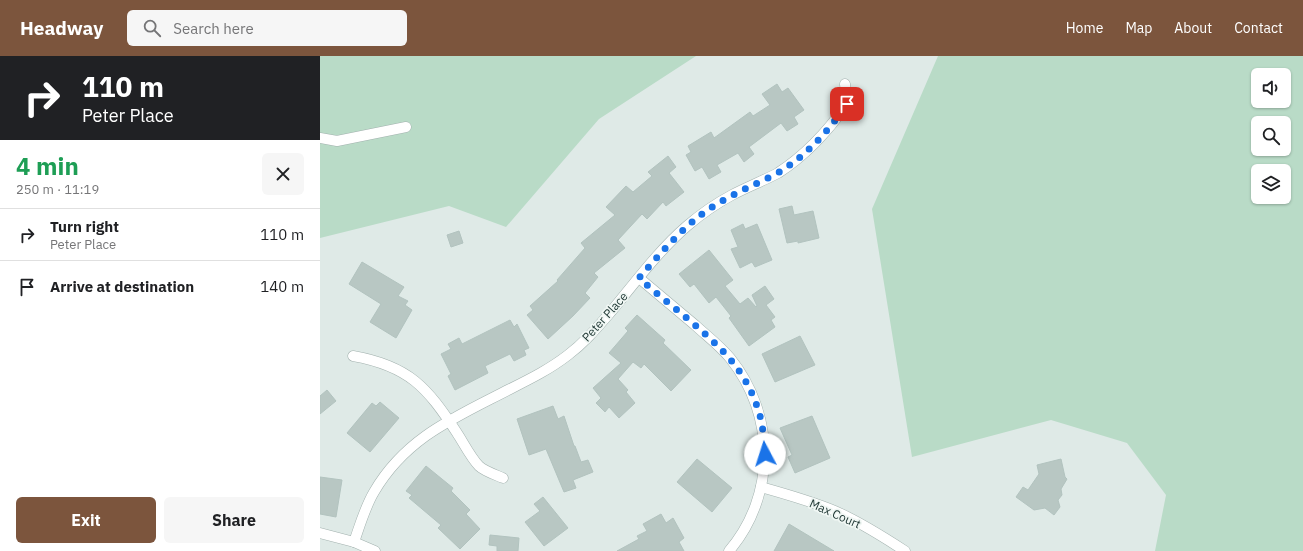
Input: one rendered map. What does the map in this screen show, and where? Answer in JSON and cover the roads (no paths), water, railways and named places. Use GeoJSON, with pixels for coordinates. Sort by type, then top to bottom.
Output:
{"type":"FeatureCollection","features":[{"type":"Feature","properties":{"kind":"street","name":"Peter Place"},"geometry":{"type":"LineString","coordinates":[[354,542],[363,516],[374,492],[394,463],[419,440],[435,428],[545,371],[569,354],[591,335],[666,246],[687,226],[732,195],[777,173],[818,142],[835,122],[847,104],[845,84]]}},
{"type":"Feature","properties":{"kind":"street"},"geometry":{"type":"LineString","coordinates":[[320,138],[337,141],[406,127]]}},
{"type":"Feature","properties":{"kind":"street"},"geometry":{"type":"LineString","coordinates":[[639,278],[717,344],[730,358],[742,374],[752,393],[758,410],[763,428],[765,454],[761,486],[757,503],[750,520],[738,540],[729,551]]}},
{"type":"Feature","properties":{"kind":"street"},"geometry":{"type":"LineString","coordinates":[[353,356],[387,365],[403,372],[418,383],[430,394],[440,407],[479,467],[503,478]]}},
{"type":"Feature","properties":{"kind":"street","name":"Max Court"},"geometry":{"type":"LineString","coordinates":[[761,486],[834,511],[882,536],[905,551]]}},
{"type":"Feature","properties":{"kind":"street"},"geometry":{"type":"LineString","coordinates":[[320,533],[354,542],[375,551]]}}]}
